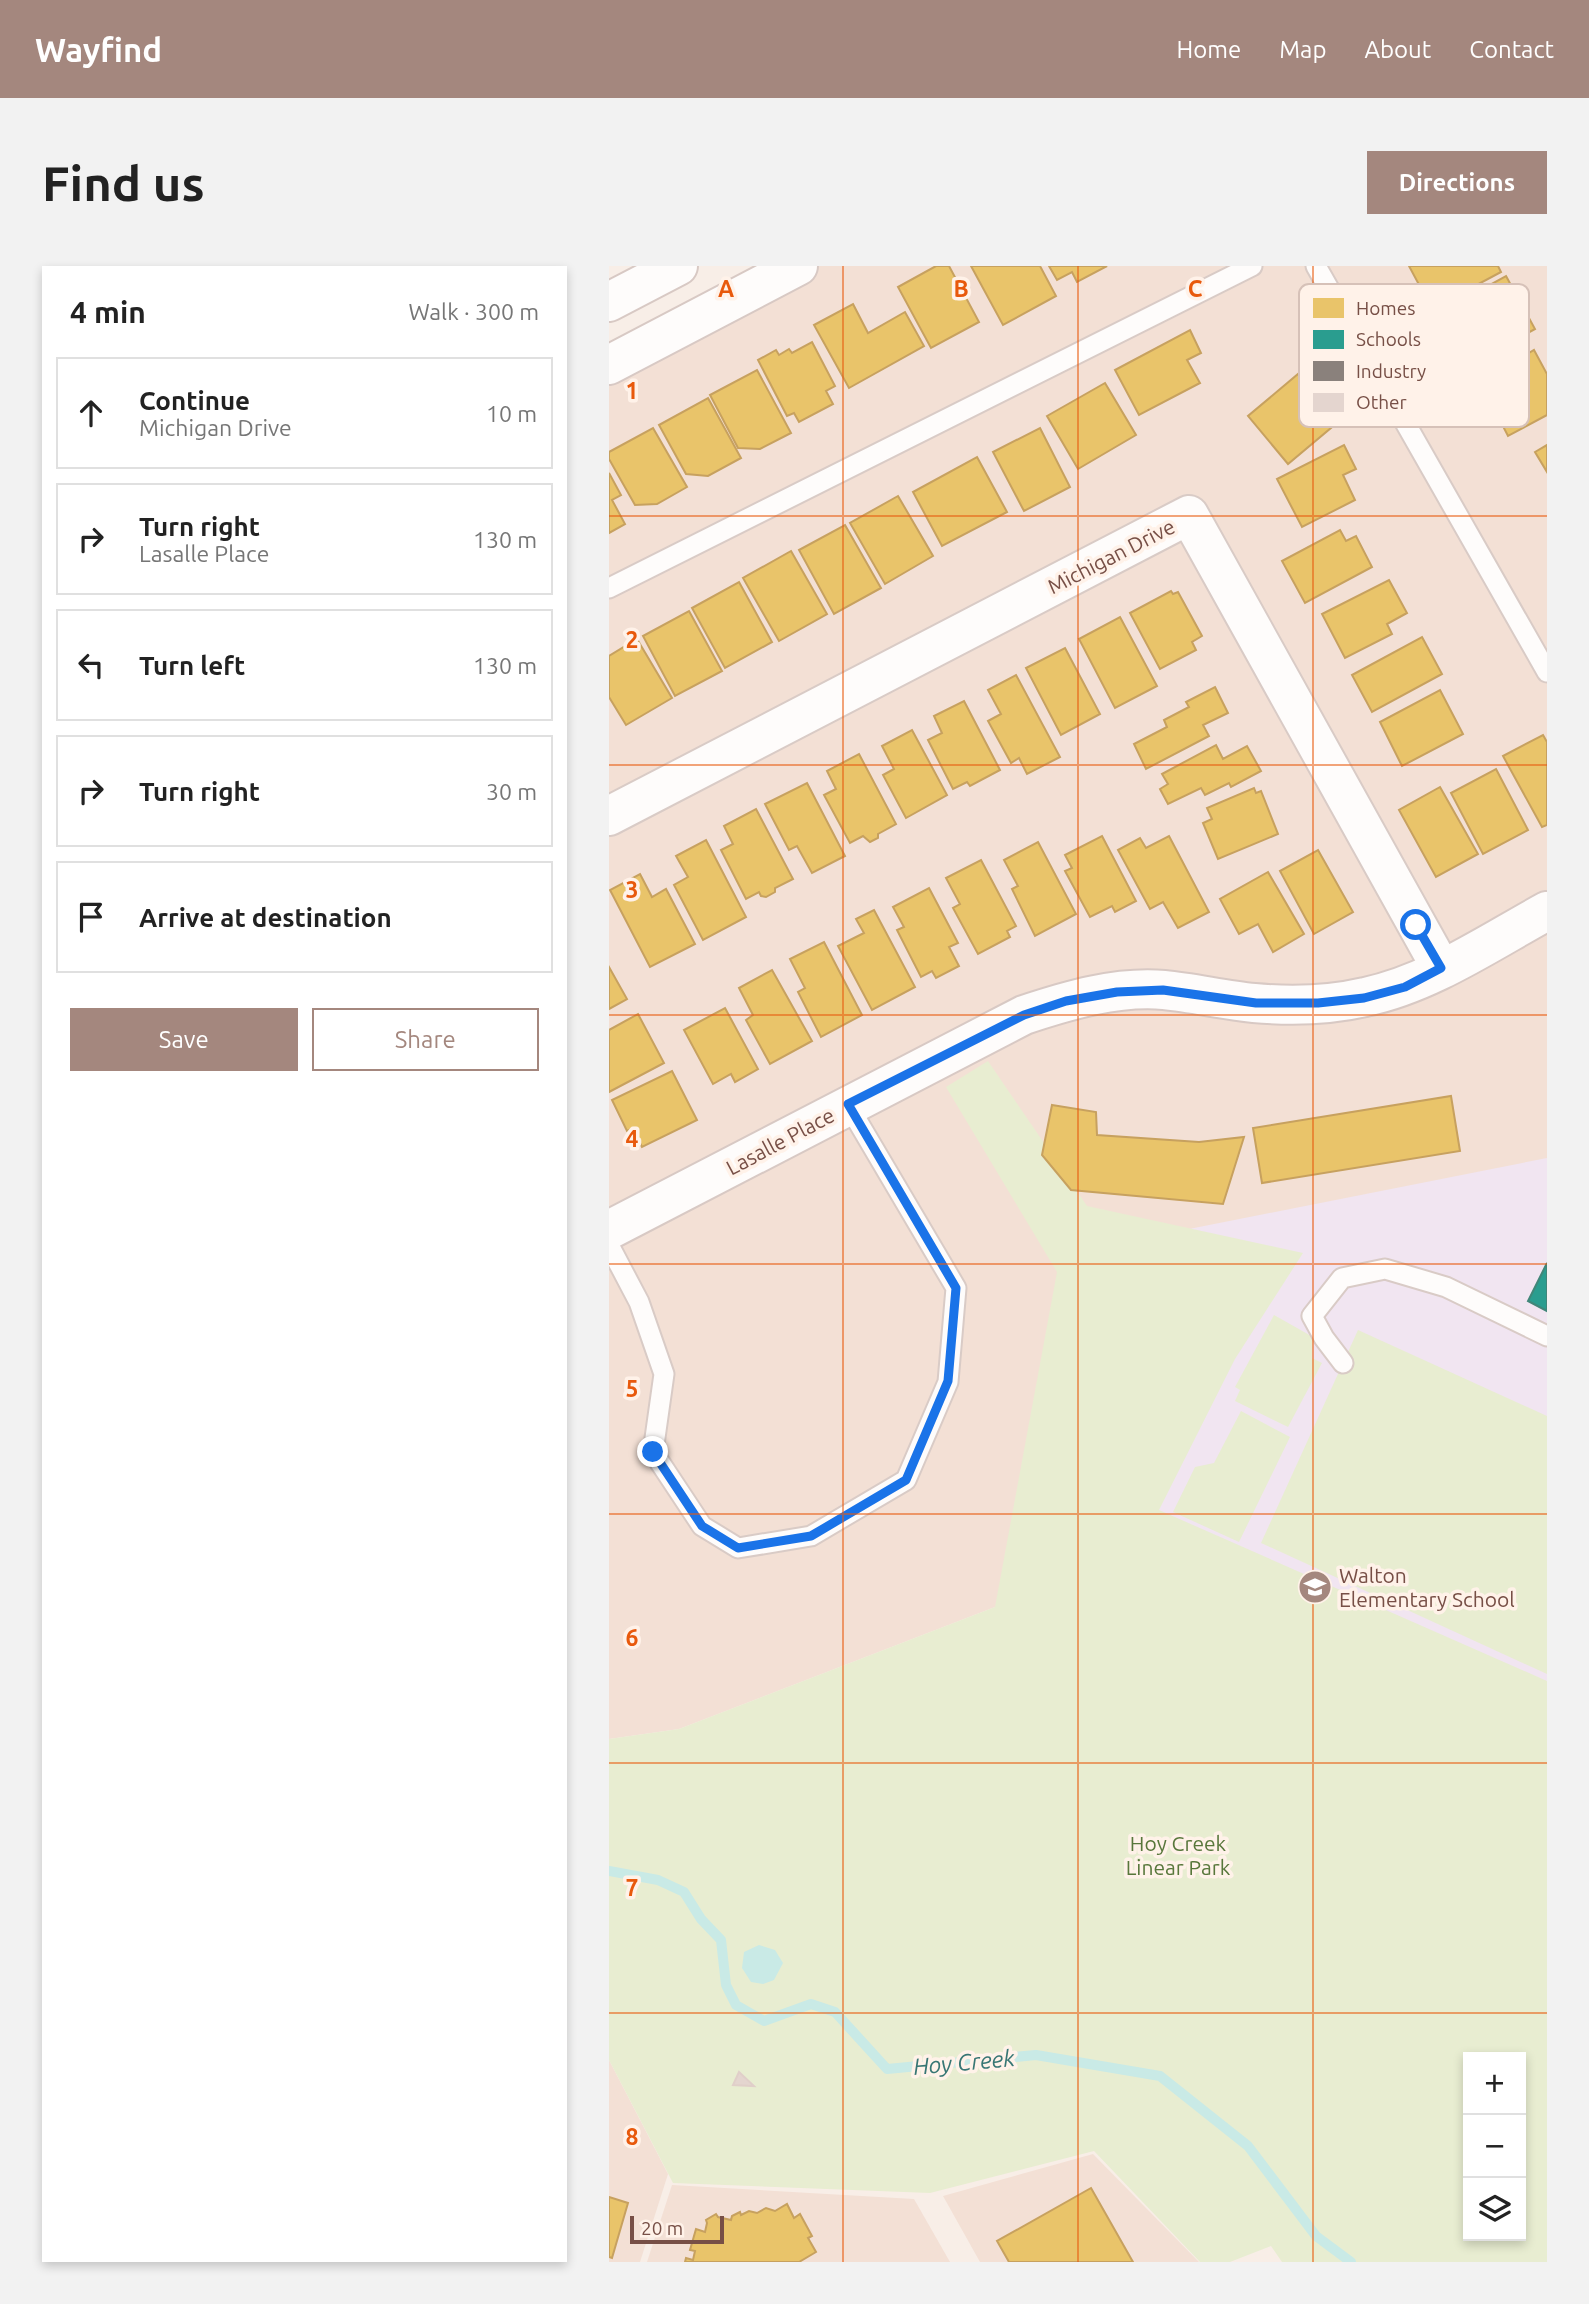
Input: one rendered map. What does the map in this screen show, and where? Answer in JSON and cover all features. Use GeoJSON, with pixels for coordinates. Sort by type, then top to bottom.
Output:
{"type":"FeatureCollection","features":[{"type":"Feature","properties":{"kind":"street"},"geometry":{"type":"LineString","coordinates":[[609,302],[678,266]]}},
{"type":"Feature","properties":{"kind":"street"},"geometry":{"type":"LineString","coordinates":[[609,365],[798,266]]}},
{"type":"Feature","properties":{"kind":"street","name":"Michigan Drive"},"geometry":{"type":"LineString","coordinates":[[609,816],[1189,515],[1441,968]]}},
{"type":"Feature","properties":{"kind":"street","name":"Lasalle Place"},"geometry":{"type":"LineString","coordinates":[[609,1230],[1024,1015],[1066,1001],[1117,992],[1163,990],[1256,1003],[1318,1003],[1364,998],[1405,987],[1547,911]]}},
{"type":"Feature","properties":{"kind":"lane"},"geometry":{"type":"LineString","coordinates":[[609,588],[1252,266]]}},
{"type":"Feature","properties":{"kind":"lane"},"geometry":{"type":"LineString","coordinates":[[1316,266],[1326,284]]}},
{"type":"Feature","properties":{"kind":"lane"},"geometry":{"type":"LineString","coordinates":[[1408,427],[1547,672]]}},
{"type":"Feature","properties":{"kind":"lane"},"geometry":{"type":"LineString","coordinates":[[609,1245],[639,1302],[664,1374],[653,1452],[702,1526],[738,1548],[811,1536],[906,1480],[948,1381],[956,1288],[848,1104]]}},
{"type":"Feature","properties":{"kind":"lane"},"geometry":{"type":"LineString","coordinates":[[1343,1363],[1312,1316],[1342,1278],[1385,1269],[1446,1287],[1547,1336]]}},
{"type":"Feature","properties":{"kind":"shaded area"},"geometry":{"type":"Polygon","coordinates":[[[797,266],[1547,266],[1547,1935],[995,1607],[679,1729],[609,1739],[609,364],[797,266]]]}},
{"type":"Feature","properties":{"kind":"shaded area","name":"Walton Elementary School"},"geometry":{"type":"Polygon","coordinates":[[[1547,1158],[1547,1935],[1148,1607],[1149,1237],[1547,1158]]]}},
{"type":"Feature","properties":{"kind":"shaded area"},"geometry":{"type":"Polygon","coordinates":[[[609,2060],[668,2174],[640,2262],[609,2262],[609,2060]]]}},
{"type":"Feature","properties":{"kind":"shaded area"},"geometry":{"type":"Polygon","coordinates":[[[1093,2154],[1199,2262],[980,2262],[943,2196],[1093,2154]]]}},
{"type":"Feature","properties":{"kind":"shaded area"},"geometry":{"type":"Polygon","coordinates":[[[672,2185],[914,2199],[950,2262],[647,2262],[672,2185]]]}},
{"type":"Feature","properties":{"kind":"green space","name":"Hoy Creek Linear Park"},"geometry":{"type":"Polygon","coordinates":[[[988,1061],[1087,1206],[1303,1253],[1235,1359],[1159,1510],[1547,1681],[1547,2262],[1282,2262],[1271,2246],[1230,2262],[1200,2262],[1094,2151],[930,2193],[673,2183],[609,2060],[609,1739],[679,1729],[995,1607],[1057,1272],[946,1087],[988,1061]]]}},
{"type":"Feature","properties":{"kind":"green space"},"geometry":{"type":"Polygon","coordinates":[[[1274,1315],[1313,1337],[1312,1358],[1322,1363],[1288,1427],[1235,1401],[1240,1390],[1235,1387],[1274,1315]]]}},
{"type":"Feature","properties":{"kind":"green space"},"geometry":{"type":"Polygon","coordinates":[[[1358,1330],[1547,1416],[1547,1674],[1261,1543],[1358,1330]]]}},
{"type":"Feature","properties":{"kind":"green space"},"geometry":{"type":"Polygon","coordinates":[[[1241,1411],[1290,1437],[1239,1542],[1173,1512],[1195,1467],[1214,1463],[1241,1411]]]}},
{"type":"Feature","properties":{"kind":"water"},"geometry":{"type":"Polygon","coordinates":[[[759,1945],[775,1950],[783,1963],[774,1980],[763,1984],[751,1982],[742,1968],[744,1952],[759,1945]]]}},
{"type":"Feature","properties":{"kind":"building: Homes"},"geometry":{"type":"Polygon","coordinates":[[[936,266],[949,266],[979,322],[931,348],[898,287],[936,266]]]}},
{"type":"Feature","properties":{"kind":"building: Homes"},"geometry":{"type":"Polygon","coordinates":[[[971,266],[1040,266],[1056,296],[1003,325],[971,266]]]}},
{"type":"Feature","properties":{"kind":"building: Homes"},"geometry":{"type":"Polygon","coordinates":[[[1049,266],[1107,266],[1077,282],[1072,272],[1057,280],[1049,266]]]}},
{"type":"Feature","properties":{"kind":"building: Homes"},"geometry":{"type":"Polygon","coordinates":[[[1409,266],[1498,266],[1501,272],[1479,284],[1419,284],[1409,266]]]}},
{"type":"Feature","properties":{"kind":"building: Homes"},"geometry":{"type":"Polygon","coordinates":[[[1506,276],[1510,284],[1491,284],[1506,276]]]}},
{"type":"Feature","properties":{"kind":"building: Homes"},"geometry":{"type":"Polygon","coordinates":[[[853,304],[868,333],[905,312],[924,346],[849,388],[814,325],[853,304]]]}},
{"type":"Feature","properties":{"kind":"building: Homes"},"geometry":{"type":"Polygon","coordinates":[[[1529,318],[1535,329],[1529,332],[1529,318]]]}},
{"type":"Feature","properties":{"kind":"building: Homes"},"geometry":{"type":"Polygon","coordinates":[[[1190,330],[1201,353],[1187,360],[1200,383],[1139,415],[1115,370],[1190,330]]]}},
{"type":"Feature","properties":{"kind":"building: Homes"},"geometry":{"type":"Polygon","coordinates":[[[812,342],[835,386],[826,391],[833,404],[799,422],[794,413],[787,416],[758,360],[776,350],[779,355],[789,349],[792,353],[812,342]]]}},
{"type":"Feature","properties":{"kind":"building: Homes"},"geometry":{"type":"Polygon","coordinates":[[[1534,350],[1547,374],[1547,415],[1529,425],[1529,353],[1534,350]]]}},
{"type":"Feature","properties":{"kind":"building: Homes"},"geometry":{"type":"Polygon","coordinates":[[[757,370],[791,433],[760,449],[738,448],[710,395],[757,370]]]}},
{"type":"Feature","properties":{"kind":"building: Homes"},"geometry":{"type":"Polygon","coordinates":[[[1298,374],[1299,427],[1332,427],[1288,464],[1248,416],[1298,374]]]}},
{"type":"Feature","properties":{"kind":"building: Homes"},"geometry":{"type":"Polygon","coordinates":[[[1105,383],[1136,435],[1078,469],[1047,416],[1105,383]]]}},
{"type":"Feature","properties":{"kind":"building: Homes"},"geometry":{"type":"Polygon","coordinates":[[[708,398],[741,458],[708,476],[686,474],[659,425],[708,398]]]}},
{"type":"Feature","properties":{"kind":"building: Homes"},"geometry":{"type":"Polygon","coordinates":[[[1503,427],[1525,427],[1508,436],[1503,427]]]}},
{"type":"Feature","properties":{"kind":"building: Homes"},"geometry":{"type":"Polygon","coordinates":[[[653,428],[687,487],[657,504],[635,505],[609,459],[609,452],[653,428]]]}},
{"type":"Feature","properties":{"kind":"building: Homes"},"geometry":{"type":"Polygon","coordinates":[[[1040,428],[1070,487],[1024,511],[993,452],[1040,428]]]}},
{"type":"Feature","properties":{"kind":"building: Homes"},"geometry":{"type":"Polygon","coordinates":[[[1344,445],[1356,469],[1343,475],[1355,500],[1302,527],[1277,479],[1344,445]]]}},
{"type":"Feature","properties":{"kind":"building: Homes"},"geometry":{"type":"Polygon","coordinates":[[[1547,445],[1547,472],[1535,452],[1547,445]]]}},
{"type":"Feature","properties":{"kind":"building: Homes"},"geometry":{"type":"Polygon","coordinates":[[[977,457],[1007,512],[942,546],[913,492],[977,457]]]}},
{"type":"Feature","properties":{"kind":"building: Homes"},"geometry":{"type":"Polygon","coordinates":[[[609,473],[621,495],[612,500],[625,524],[609,533],[609,473]]]}},
{"type":"Feature","properties":{"kind":"building: Homes"},"geometry":{"type":"Polygon","coordinates":[[[898,496],[933,556],[885,584],[850,523],[898,496]]]}},
{"type":"Feature","properties":{"kind":"building: Homes"},"geometry":{"type":"Polygon","coordinates":[[[845,525],[881,588],[834,614],[799,550],[845,525]]]}},
{"type":"Feature","properties":{"kind":"building: Homes"},"geometry":{"type":"Polygon","coordinates":[[[1340,530],[1346,541],[1356,536],[1372,567],[1305,603],[1282,561],[1340,530]]]}},
{"type":"Feature","properties":{"kind":"building: Homes"},"geometry":{"type":"Polygon","coordinates":[[[791,551],[827,614],[779,641],[743,578],[791,551]]]}},
{"type":"Feature","properties":{"kind":"building: Homes"},"geometry":{"type":"Polygon","coordinates":[[[1389,580],[1407,613],[1387,624],[1392,634],[1345,658],[1322,614],[1389,580]]]}},
{"type":"Feature","properties":{"kind":"building: Homes"},"geometry":{"type":"Polygon","coordinates":[[[739,582],[772,642],[725,668],[692,608],[739,582]]]}},
{"type":"Feature","properties":{"kind":"building: Homes"},"geometry":{"type":"Polygon","coordinates":[[[1171,591],[1173,594],[1178,592],[1202,636],[1192,642],[1196,650],[1160,669],[1130,613],[1171,591]]]}},
{"type":"Feature","properties":{"kind":"building: Homes"},"geometry":{"type":"Polygon","coordinates":[[[689,611],[722,671],[675,696],[643,636],[689,611]]]}},
{"type":"Feature","properties":{"kind":"building: Homes"},"geometry":{"type":"Polygon","coordinates":[[[1120,617],[1157,686],[1115,708],[1079,639],[1120,617]]]}},
{"type":"Feature","properties":{"kind":"building: Homes"},"geometry":{"type":"Polygon","coordinates":[[[1422,637],[1442,674],[1372,712],[1352,675],[1422,637]]]}},
{"type":"Feature","properties":{"kind":"building: Homes"},"geometry":{"type":"Polygon","coordinates":[[[637,639],[672,698],[626,725],[609,697],[609,656],[637,639]]]}},
{"type":"Feature","properties":{"kind":"building: Homes"},"geometry":{"type":"Polygon","coordinates":[[[1065,648],[1100,714],[1061,735],[1026,668],[1065,648]]]}},
{"type":"Feature","properties":{"kind":"building: Homes"},"geometry":{"type":"Polygon","coordinates":[[[1016,675],[1060,757],[1027,774],[1019,758],[1011,763],[988,721],[1001,714],[988,690],[1016,675]]]}},
{"type":"Feature","properties":{"kind":"building: Homes"},"geometry":{"type":"Polygon","coordinates":[[[1215,687],[1228,713],[1203,725],[1209,736],[1146,769],[1134,744],[1167,727],[1164,720],[1189,707],[1186,702],[1215,687]]]}},
{"type":"Feature","properties":{"kind":"building: Homes"},"geometry":{"type":"Polygon","coordinates":[[[1440,690],[1463,734],[1402,766],[1380,722],[1440,690]]]}},
{"type":"Feature","properties":{"kind":"building: Homes"},"geometry":{"type":"Polygon","coordinates":[[[964,701],[1000,770],[970,786],[967,782],[953,789],[928,740],[942,733],[934,716],[964,701]]]}},
{"type":"Feature","properties":{"kind":"building: Homes"},"geometry":{"type":"Polygon","coordinates":[[[912,730],[947,795],[906,818],[883,775],[894,769],[882,746],[912,730]]]}},
{"type":"Feature","properties":{"kind":"building: Homes"},"geometry":{"type":"Polygon","coordinates":[[[1543,735],[1547,742],[1547,825],[1542,827],[1503,756],[1543,735]]]}},
{"type":"Feature","properties":{"kind":"building: Homes"},"geometry":{"type":"Polygon","coordinates":[[[1216,745],[1223,759],[1247,746],[1261,771],[1231,787],[1229,783],[1205,795],[1201,788],[1168,804],[1160,789],[1168,784],[1162,774],[1216,745]]]}},
{"type":"Feature","properties":{"kind":"building: Homes"},"geometry":{"type":"Polygon","coordinates":[[[859,754],[896,824],[870,842],[863,836],[850,843],[824,795],[836,789],[827,771],[859,754]]]}},
{"type":"Feature","properties":{"kind":"building: Homes"},"geometry":{"type":"Polygon","coordinates":[[[1496,769],[1528,830],[1483,854],[1451,793],[1496,769]]]}},
{"type":"Feature","properties":{"kind":"building: Homes"},"geometry":{"type":"Polygon","coordinates":[[[807,783],[845,856],[812,873],[797,846],[789,850],[765,804],[807,783]]]}},
{"type":"Feature","properties":{"kind":"building: Homes"},"geometry":{"type":"Polygon","coordinates":[[[1440,787],[1478,854],[1436,877],[1399,810],[1440,787]]]}},
{"type":"Feature","properties":{"kind":"building: Homes"},"geometry":{"type":"Polygon","coordinates":[[[1254,788],[1256,793],[1261,791],[1278,834],[1218,859],[1203,823],[1212,819],[1207,808],[1254,788]]]}},
{"type":"Feature","properties":{"kind":"building: Homes"},"geometry":{"type":"Polygon","coordinates":[[[756,809],[793,879],[775,888],[775,892],[766,897],[759,892],[746,899],[721,850],[733,844],[724,826],[756,809]]]}},
{"type":"Feature","properties":{"kind":"building: Homes"},"geometry":{"type":"Polygon","coordinates":[[[1102,836],[1136,901],[1115,912],[1112,906],[1090,917],[1065,871],[1072,868],[1065,855],[1102,836]]]}},
{"type":"Feature","properties":{"kind":"building: Homes"},"geometry":{"type":"Polygon","coordinates":[[[1169,836],[1209,912],[1178,928],[1163,902],[1150,909],[1118,850],[1140,838],[1146,848],[1169,836]]]}},
{"type":"Feature","properties":{"kind":"building: Homes"},"geometry":{"type":"Polygon","coordinates":[[[706,840],[746,917],[703,940],[674,885],[688,877],[676,856],[706,840]]]}},
{"type":"Feature","properties":{"kind":"building: Homes"},"geometry":{"type":"Polygon","coordinates":[[[1038,842],[1076,914],[1035,936],[1012,889],[1018,886],[1004,860],[1038,842]]]}},
{"type":"Feature","properties":{"kind":"building: Homes"},"geometry":{"type":"Polygon","coordinates":[[[1318,850],[1353,912],[1314,934],[1280,871],[1318,850]]]}},
{"type":"Feature","properties":{"kind":"building: Homes"},"geometry":{"type":"Polygon","coordinates":[[[981,860],[1016,926],[1007,931],[1010,937],[978,954],[953,908],[960,904],[946,878],[981,860]]]}},
{"type":"Feature","properties":{"kind":"building: Homes"},"geometry":{"type":"Polygon","coordinates":[[[1268,872],[1304,934],[1273,952],[1258,924],[1239,934],[1220,899],[1268,872]]]}},
{"type":"Feature","properties":{"kind":"building: Homes"},"geometry":{"type":"Polygon","coordinates":[[[640,874],[652,897],[666,889],[695,944],[650,967],[610,890],[640,874]]]}},
{"type":"Feature","properties":{"kind":"building: Homes"},"geometry":{"type":"Polygon","coordinates":[[[929,888],[958,943],[949,947],[959,966],[936,978],[932,971],[921,977],[897,930],[904,927],[893,907],[929,888]]]}},
{"type":"Feature","properties":{"kind":"building: Homes"},"geometry":{"type":"Polygon","coordinates":[[[874,910],[915,987],[872,1010],[838,946],[864,933],[856,919],[874,910]]]}},
{"type":"Feature","properties":{"kind":"building: Homes"},"geometry":{"type":"Polygon","coordinates":[[[824,942],[862,1015],[821,1037],[798,992],[805,988],[790,959],[824,942]]]}},
{"type":"Feature","properties":{"kind":"building: Homes"},"geometry":{"type":"Polygon","coordinates":[[[609,967],[627,999],[609,1009],[609,967]]]}},
{"type":"Feature","properties":{"kind":"building: Homes"},"geometry":{"type":"Polygon","coordinates":[[[772,970],[812,1041],[770,1064],[746,1020],[753,1015],[739,988],[772,970]]]}},
{"type":"Feature","properties":{"kind":"building: Homes"},"geometry":{"type":"Polygon","coordinates":[[[725,1008],[758,1069],[735,1082],[731,1074],[713,1084],[684,1030],[725,1008]]]}},
{"type":"Feature","properties":{"kind":"building: Homes"},"geometry":{"type":"Polygon","coordinates":[[[638,1014],[664,1063],[609,1092],[609,1030],[638,1014]]]}},
{"type":"Feature","properties":{"kind":"building: Homes"},"geometry":{"type":"Polygon","coordinates":[[[672,1071],[697,1120],[642,1147],[633,1128],[627,1131],[612,1100],[672,1071]]]}},
{"type":"Feature","properties":{"kind":"building: Homes"},"geometry":{"type":"Polygon","coordinates":[[[1451,1096],[1460,1151],[1262,1183],[1253,1128],[1451,1096]]]}},
{"type":"Feature","properties":{"kind":"building: Homes"},"geometry":{"type":"Polygon","coordinates":[[[1052,1105],[1096,1112],[1097,1135],[1199,1142],[1244,1137],[1223,1204],[1071,1190],[1042,1155],[1052,1105]]]}},
{"type":"Feature","properties":{"kind":"building: Homes"},"geometry":{"type":"Polygon","coordinates":[[[1091,2188],[1133,2262],[1009,2262],[997,2241],[1091,2188]]]}},
{"type":"Feature","properties":{"kind":"building: Homes"},"geometry":{"type":"Polygon","coordinates":[[[609,2197],[628,2203],[612,2258],[609,2257],[609,2197]]]}},
{"type":"Feature","properties":{"kind":"building: Homes"},"geometry":{"type":"Polygon","coordinates":[[[787,2204],[794,2218],[800,2214],[812,2236],[808,2238],[816,2252],[799,2262],[685,2262],[686,2258],[693,2260],[695,2251],[690,2250],[696,2229],[705,2232],[706,2220],[716,2214],[731,2220],[732,2216],[740,2212],[741,2215],[749,2211],[757,2213],[766,2208],[775,2211],[787,2204]]]}},
{"type":"Feature","properties":{"kind":"building: Schools"},"geometry":{"type":"Polygon","coordinates":[[[1547,1263],[1547,1311],[1528,1301],[1547,1263]]]}},
{"type":"Feature","properties":{"kind":"building: Other"},"geometry":{"type":"Polygon","coordinates":[[[739,2072],[754,2086],[733,2085],[739,2072]]]}},
{"type":"Feature","properties":{"kind":"waterway","name":"Hoy Creek"},"geometry":{"type":"LineString","coordinates":[[609,1871],[658,1880],[684,1892],[701,1919],[721,1940],[726,1985],[736,2005],[764,2021],[811,2004],[835,2012],[887,2069],[1036,2055],[1160,2076],[1248,2146],[1316,2236],[1351,2262]]}},
{"type":"Feature","properties":{"kind":"place","name":"Walton Elementary School"},"geometry":{"type":"Point","coordinates":[1315,1587]}},
{"type":"Feature","properties":{"kind":"route"},"geometry":{"type":"LineString","coordinates":[[653,1452],[702,1526],[738,1548],[811,1536],[906,1480],[948,1381],[956,1288],[848,1104],[1024,1015],[1066,1001],[1117,992],[1163,990],[1256,1003],[1318,1003],[1364,998],[1405,987],[1441,968],[1416,925]]}}]}
